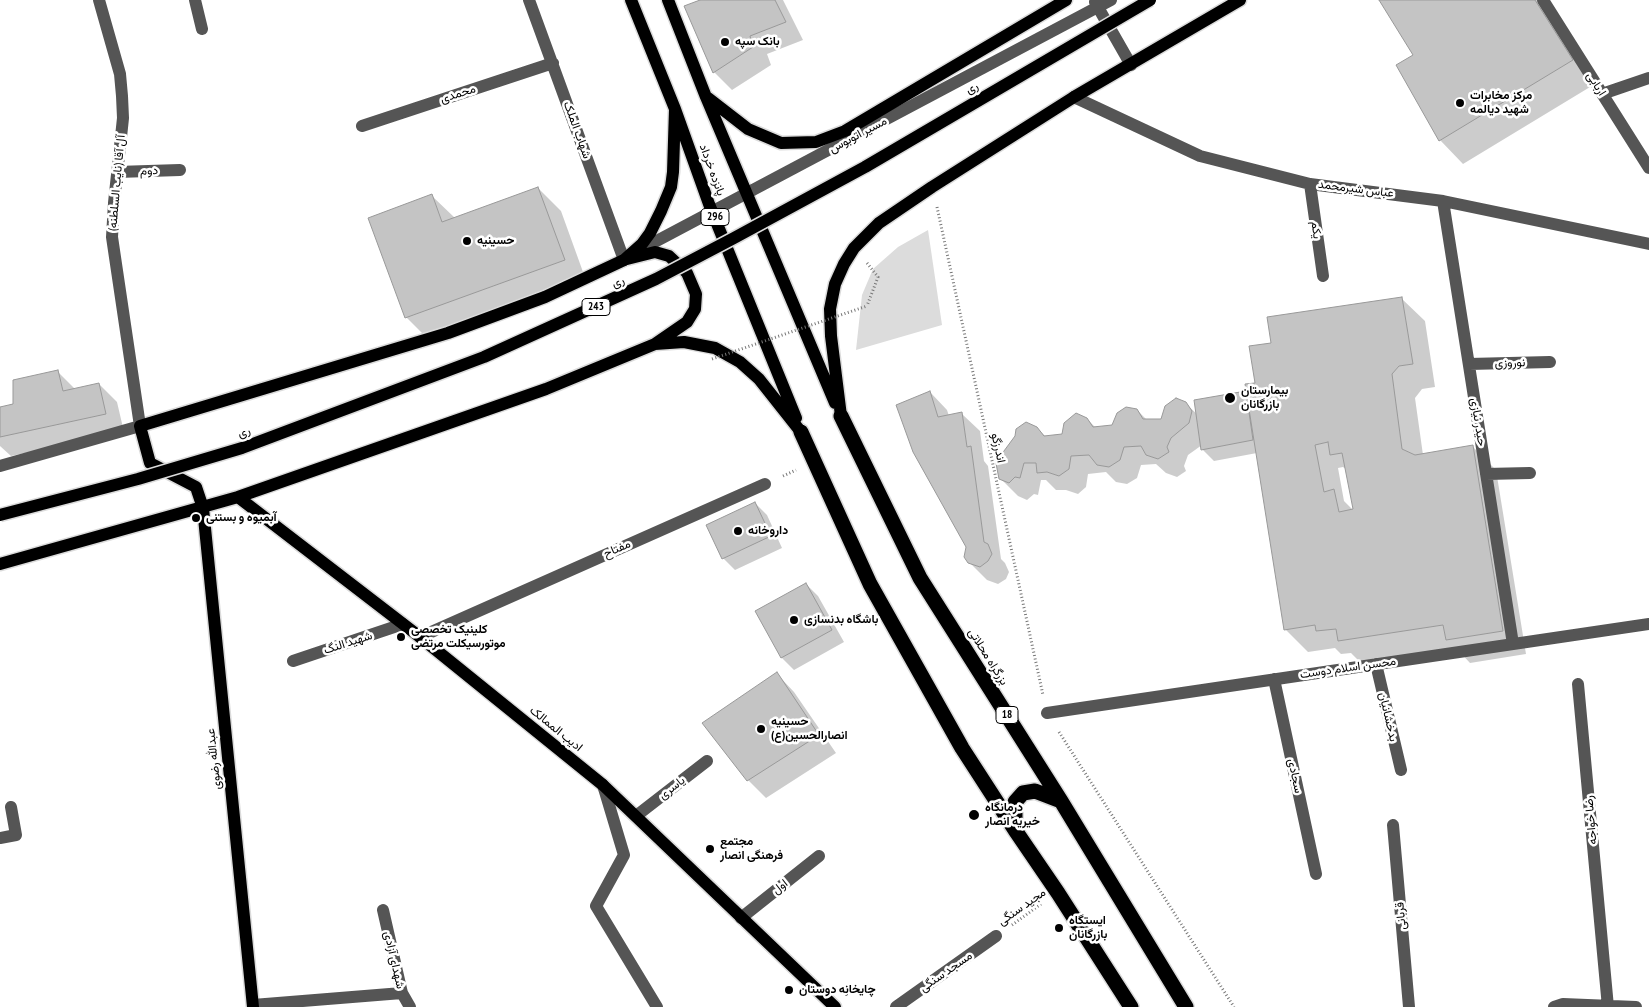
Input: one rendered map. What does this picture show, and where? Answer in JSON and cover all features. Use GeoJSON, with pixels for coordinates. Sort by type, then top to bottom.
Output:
{"type":"FeatureCollection","features":[{"type":"Feature","properties":{"kind":"highway","name":"بزرگراه محلاتی"},"geometry":{"type":"LineString","coordinates":[[841,416],[920,578],[1061,801],[1186,1007]]}},
{"type":"Feature","properties":{"kind":"highway"},"geometry":{"type":"LineString","coordinates":[[801,432],[870,584],[962,748],[1058,893],[1130,1007]]}},
{"type":"Feature","properties":{"kind":"highway"},"geometry":{"type":"LineString","coordinates":[[1015,830],[1015,802],[1022,793],[1035,791],[1061,801]]}},
{"type":"Feature","properties":{"kind":"main road","name":"پانزده خرداد"},"geometry":{"type":"LineString","coordinates":[[631,0],[675,109],[709,204],[801,432]]}},
{"type":"Feature","properties":{"kind":"main road","name":"پانزده خرداد"},"geometry":{"type":"LineString","coordinates":[[668,0],[706,97],[841,416]]}},
{"type":"Feature","properties":{"kind":"main road"},"geometry":{"type":"LineString","coordinates":[[706,97],[748,128],[781,143],[816,142],[845,130],[1066,0]]}},
{"type":"Feature","properties":{"kind":"main road","name":"ری"},"geometry":{"type":"LineString","coordinates":[[0,515],[138,479],[242,448],[484,357],[529,337],[656,279],[865,167],[1150,0]]}},
{"type":"Feature","properties":{"kind":"main road"},"geometry":{"type":"LineString","coordinates":[[841,416],[831,336],[830,309],[835,284],[854,248],[879,223],[932,187],[1074,97],[1240,0]]}},
{"type":"Feature","properties":{"kind":"main road"},"geometry":{"type":"LineString","coordinates":[[624,260],[642,244],[650,233],[671,186],[675,109]]}},
{"type":"Feature","properties":{"kind":"main road"},"geometry":{"type":"LineString","coordinates":[[0,564],[238,498],[546,389],[656,344],[686,322],[695,309],[696,294],[687,273],[669,256],[655,252],[624,260],[545,297],[448,333],[140,426]]}},
{"type":"Feature","properties":{"kind":"main road"},"geometry":{"type":"LineString","coordinates":[[656,344],[684,342],[715,348],[740,362],[759,378],[801,432]]}},
{"type":"Feature","properties":{"kind":"main road","name":"عبدالله رضوی"},"geometry":{"type":"LineString","coordinates":[[140,426],[150,463],[196,487],[203,508],[253,1006]]}},
{"type":"Feature","properties":{"kind":"main road","name":"ادیب الممالک"},"geometry":{"type":"LineString","coordinates":[[238,498],[404,624],[603,786],[835,1007]]}},
{"type":"Feature","properties":{"kind":"street","name":"آل آقا (نایب السلطنه)"},"geometry":{"type":"LineString","coordinates":[[99,0],[121,82],[123,118],[112,237],[140,426]]}},
{"type":"Feature","properties":{"kind":"street"},"geometry":{"type":"LineString","coordinates":[[195,0],[202,29]]}},
{"type":"Feature","properties":{"kind":"street","name":"شهاب الملک"},"geometry":{"type":"LineString","coordinates":[[529,0],[624,260]]}},
{"type":"Feature","properties":{"kind":"street","name":"مسیر اتوبوس"},"geometry":{"type":"LineString","coordinates":[[604,269],[1096,4],[1111,0]]}},
{"type":"Feature","properties":{"kind":"street","name":"اربابی"},"geometry":{"type":"LineString","coordinates":[[1543,0],[1649,168]]}},
{"type":"Feature","properties":{"kind":"street"},"geometry":{"type":"LineString","coordinates":[[1096,4],[1131,65]]}},
{"type":"Feature","properties":{"kind":"street","name":"محمدی"},"geometry":{"type":"LineString","coordinates":[[362,126],[553,63]]}},
{"type":"Feature","properties":{"kind":"street"},"geometry":{"type":"LineString","coordinates":[[1602,94],[1649,78]]}},
{"type":"Feature","properties":{"kind":"street","name":"عباس شیرمحمد"},"geometry":{"type":"LineString","coordinates":[[1074,97],[1200,156],[1310,184],[1443,201],[1649,244]]}},
{"type":"Feature","properties":{"kind":"street","name":"دوم"},"geometry":{"type":"LineString","coordinates":[[117,172],[180,170]]}},
{"type":"Feature","properties":{"kind":"street","name":"یکم"},"geometry":{"type":"LineString","coordinates":[[1310,184],[1322,276]]}},
{"type":"Feature","properties":{"kind":"street","name":"حیدر نیازی"},"geometry":{"type":"LineString","coordinates":[[1443,201],[1513,644]]}},
{"type":"Feature","properties":{"kind":"street","name":"نوروزی"},"geometry":{"type":"LineString","coordinates":[[1469,364],[1550,362]]}},
{"type":"Feature","properties":{"kind":"street"},"geometry":{"type":"LineString","coordinates":[[0,464],[140,426]]}},
{"type":"Feature","properties":{"kind":"street"},"geometry":{"type":"LineString","coordinates":[[1486,474],[1530,473]]}},
{"type":"Feature","properties":{"kind":"street","name":"مفتاح"},"geometry":{"type":"LineString","coordinates":[[420,637],[765,484]]}},
{"type":"Feature","properties":{"kind":"street","name":"شهید النگ"},"geometry":{"type":"LineString","coordinates":[[293,661],[404,624]]}},
{"type":"Feature","properties":{"kind":"street","name":"محسن اسلام دوست"},"geometry":{"type":"LineString","coordinates":[[1047,712],[1649,624]]}},
{"type":"Feature","properties":{"kind":"street","name":"بدخشانیان"},"geometry":{"type":"LineString","coordinates":[[1376,664],[1400,770]]}},
{"type":"Feature","properties":{"kind":"street","name":"سجادی"},"geometry":{"type":"LineString","coordinates":[[1274,679],[1316,874]]}},
{"type":"Feature","properties":{"kind":"street","name":"رضا خواجه"},"geometry":{"type":"LineString","coordinates":[[1578,684],[1608,1006]]}},
{"type":"Feature","properties":{"kind":"street","name":"یاسری"},"geometry":{"type":"LineString","coordinates":[[636,816],[707,761]]}},
{"type":"Feature","properties":{"kind":"street"},"geometry":{"type":"LineString","coordinates":[[603,786],[624,855],[596,906],[657,1007]]}},
{"type":"Feature","properties":{"kind":"street"},"geometry":{"type":"LineString","coordinates":[[0,838],[16,835],[11,807]]}},
{"type":"Feature","properties":{"kind":"street","name":"قربانی"},"geometry":{"type":"LineString","coordinates":[[1393,826],[1409,1007]]}},
{"type":"Feature","properties":{"kind":"street","name":"اول"},"geometry":{"type":"LineString","coordinates":[[741,918],[819,856]]}},
{"type":"Feature","properties":{"kind":"street","name":"شهدای آزادی"},"geometry":{"type":"LineString","coordinates":[[383,910],[402,993],[410,1007]]}},
{"type":"Feature","properties":{"kind":"street","name":"مسجد سنگی"},"geometry":{"type":"LineString","coordinates":[[896,1007],[996,936]]}},
{"type":"Feature","properties":{"kind":"street"},"geometry":{"type":"LineString","coordinates":[[253,1006],[302,1004],[402,993]]}},
{"type":"Feature","properties":{"kind":"street"},"geometry":{"type":"LineString","coordinates":[[1554,1007],[1562,1004],[1636,1007]]}},
{"type":"Feature","properties":{"kind":"path","name":"اندرزگو"},"geometry":{"type":"LineString","coordinates":[[932,187],[1047,712]]}},
{"type":"Feature","properties":{"kind":"path"},"geometry":{"type":"LineString","coordinates":[[712,359],[867,306],[878,277]]}},
{"type":"Feature","properties":{"kind":"path"},"geometry":{"type":"LineString","coordinates":[[765,484],[814,462]]}},
{"type":"Feature","properties":{"kind":"path"},"geometry":{"type":"LineString","coordinates":[[1047,712],[1234,1007]]}},
{"type":"Feature","properties":{"kind":"path","name":"مجید سنگی"},"geometry":{"type":"LineString","coordinates":[[996,936],[1058,893]]}},
{"type":"Feature","properties":{"kind":"shaded area"},"geometry":{"type":"Polygon","coordinates":[[[928,230],[942,325],[856,350],[862,295],[873,269],[898,247],[928,230]]]}},
{"type":"Feature","properties":{"kind":"building","name":"بانک سپه"},"geometry":{"type":"Polygon","coordinates":[[[700,0],[775,0],[786,22],[750,36],[753,47],[713,73],[684,6],[700,0]]]}},
{"type":"Feature","properties":{"kind":"building","name":"مرکز مخابرات شهید دیالمه"},"geometry":{"type":"Polygon","coordinates":[[[1379,0],[1535,0],[1573,60],[1439,141],[1396,65],[1413,55],[1379,0]]]}},
{"type":"Feature","properties":{"kind":"building","name":"حسینیه"},"geometry":{"type":"Polygon","coordinates":[[[538,187],[565,260],[405,318],[368,218],[432,194],[442,222],[538,187]]]}},
{"type":"Feature","properties":{"kind":"building"},"geometry":{"type":"Polygon","coordinates":[[[1402,297],[1413,364],[1399,366],[1392,374],[1402,449],[1415,455],[1473,445],[1503,631],[1446,640],[1443,625],[1338,641],[1336,629],[1316,631],[1315,625],[1284,630],[1245,384],[1255,383],[1249,346],[1271,343],[1267,317],[1402,297]],[[1328,442],[1315,445],[1324,492],[1334,489],[1339,512],[1353,509],[1342,453],[1330,455],[1328,442]]]}},
{"type":"Feature","properties":{"kind":"building"},"geometry":{"type":"Polygon","coordinates":[[[58,370],[63,391],[99,383],[106,414],[0,437],[0,407],[13,404],[13,380],[58,370]]]}},
{"type":"Feature","properties":{"kind":"building"},"geometry":{"type":"Polygon","coordinates":[[[930,391],[938,417],[962,412],[967,447],[971,446],[984,542],[988,544],[992,554],[988,561],[980,567],[968,563],[964,557],[966,547],[913,452],[896,405],[930,391]]]}},
{"type":"Feature","properties":{"kind":"building"},"geometry":{"type":"Polygon","coordinates":[[[1246,391],[1253,440],[1201,450],[1194,400],[1246,391]]]}},
{"type":"Feature","properties":{"kind":"building"},"geometry":{"type":"Polygon","coordinates":[[[1176,398],[1186,402],[1192,411],[1189,423],[1171,438],[1167,447],[1169,452],[1158,459],[1146,455],[1141,446],[1124,447],[1120,460],[1109,467],[1097,465],[1089,455],[1071,456],[1069,469],[1059,476],[1047,472],[1037,473],[1036,463],[1024,463],[1020,478],[1015,477],[1009,483],[999,479],[995,458],[1001,455],[1015,436],[1016,429],[1026,422],[1037,427],[1044,436],[1062,434],[1064,423],[1076,413],[1087,418],[1093,427],[1112,425],[1117,413],[1126,407],[1137,409],[1143,419],[1161,419],[1165,406],[1176,398]]]}},
{"type":"Feature","properties":{"kind":"building","name":"داروخانه"},"geometry":{"type":"Polygon","coordinates":[[[755,502],[771,536],[722,559],[706,525],[755,502]]]}},
{"type":"Feature","properties":{"kind":"building","name":"باشگاه بدنسازی"},"geometry":{"type":"Polygon","coordinates":[[[806,583],[832,630],[781,658],[755,611],[806,583]]]}},
{"type":"Feature","properties":{"kind":"building","name":"حسینیه انصارالحسین(ع)"},"geometry":{"type":"Polygon","coordinates":[[[777,672],[819,735],[747,781],[702,723],[777,672]]]}},
{"type":"Feature","properties":{"kind":"place","name":"بانک سپه"},"geometry":{"type":"Point","coordinates":[725,42]}},
{"type":"Feature","properties":{"kind":"place","name":"مرکز مخابرات شهید دیالمه"},"geometry":{"type":"Point","coordinates":[1460,103]}},
{"type":"Feature","properties":{"kind":"place","name":"حسینیه"},"geometry":{"type":"Point","coordinates":[467,241]}},
{"type":"Feature","properties":{"kind":"place","name":"بیمارستان بازرگانان"},"geometry":{"type":"Point","coordinates":[1230,398]}},
{"type":"Feature","properties":{"kind":"place","name":"آبمیوه و بستنی"},"geometry":{"type":"Point","coordinates":[196,518]}},
{"type":"Feature","properties":{"kind":"place","name":"داروخانه"},"geometry":{"type":"Point","coordinates":[738,531]}},
{"type":"Feature","properties":{"kind":"place","name":"باشگاه بدنسازی"},"geometry":{"type":"Point","coordinates":[794,620]}},
{"type":"Feature","properties":{"kind":"place","name":"کلینیک تخصصی موتورسیکلت مرتضی"},"geometry":{"type":"Point","coordinates":[401,637]}},
{"type":"Feature","properties":{"kind":"place","name":"حسینیه انصارالحسین(ع)"},"geometry":{"type":"Point","coordinates":[761,729]}},
{"type":"Feature","properties":{"kind":"place","name":"درمانگاه خیریه انصار"},"geometry":{"type":"Point","coordinates":[974,815]}},
{"type":"Feature","properties":{"kind":"place","name":"مجتمع فرهنگی انصار"},"geometry":{"type":"Point","coordinates":[710,849]}},
{"type":"Feature","properties":{"kind":"place","name":"ایستگاه بازرگانان"},"geometry":{"type":"Point","coordinates":[1059,928]}},
{"type":"Feature","properties":{"kind":"place","name":"چایخانِه دوستان"},"geometry":{"type":"Point","coordinates":[789,990]}}]}
